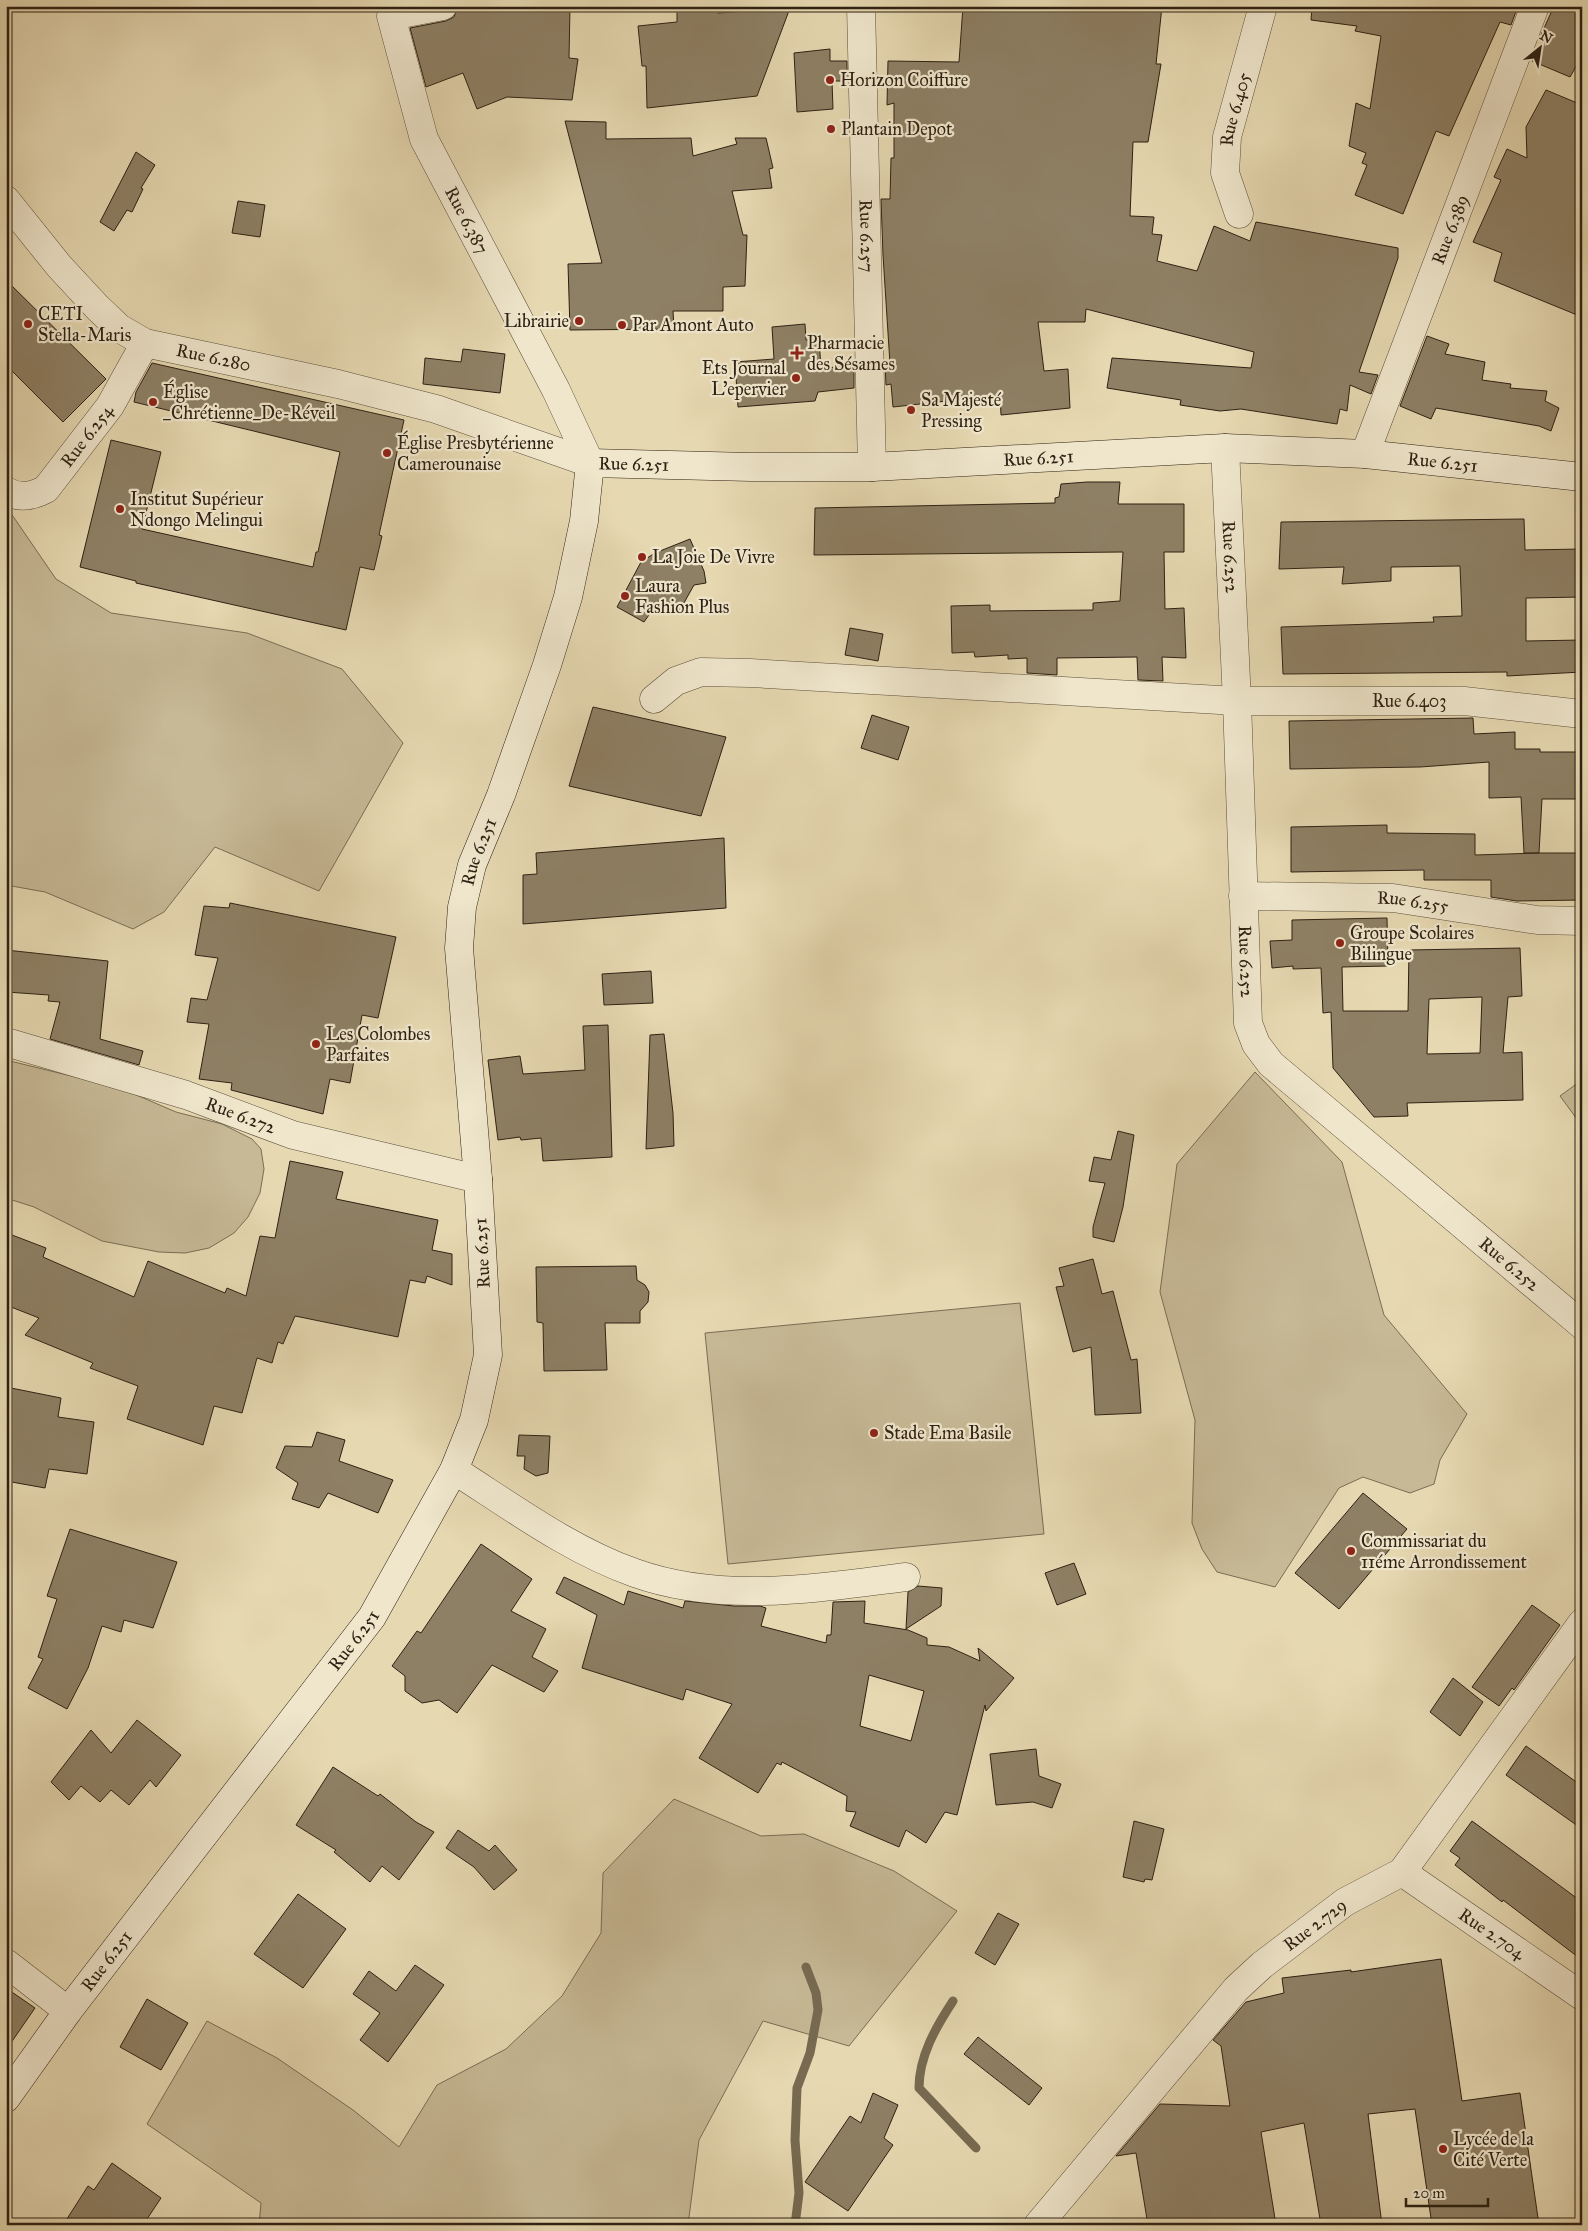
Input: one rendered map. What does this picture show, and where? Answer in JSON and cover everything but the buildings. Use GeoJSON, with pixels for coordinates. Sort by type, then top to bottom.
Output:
{"type":"FeatureCollection","features":[{"type":"Feature","properties":{"kind":"street","name":"Rue 6.387"},"geometry":{"type":"LineString","coordinates":[[443,6],[391,16],[424,139],[556,390],[590,463]]}},
{"type":"Feature","properties":{"kind":"street","name":"Rue 6.257"},"geometry":{"type":"LineString","coordinates":[[861,6],[872,466]]}},
{"type":"Feature","properties":{"kind":"street","name":"Rue 6.405"},"geometry":{"type":"LineString","coordinates":[[1239,214],[1225,173],[1227,137],[1263,6]]}},
{"type":"Feature","properties":{"kind":"street","name":"Rue 6.389"},"geometry":{"type":"LineString","coordinates":[[1365,454],[1535,6]]}},
{"type":"Feature","properties":{"kind":"street","name":"Rue 6.280"},"geometry":{"type":"LineString","coordinates":[[6,200],[59,266],[97,308],[119,328],[145,343],[338,384],[436,409],[590,463]]}},
{"type":"Feature","properties":{"kind":"street","name":"Rue 6.254"},"geometry":{"type":"LineString","coordinates":[[6,491],[13,495],[32,496],[46,489],[110,406],[145,343]]}},
{"type":"Feature","properties":{"kind":"street","name":"Rue 6.251"},"geometry":{"type":"LineString","coordinates":[[6,2098],[68,2011],[372,1617],[454,1470],[474,1420],[488,1355],[478,1179],[459,948],[462,907],[472,865],[502,795],[547,665],[568,597],[584,521],[590,463],[751,467],[872,466],[1225,448],[1365,454],[1582,477]]}},
{"type":"Feature","properties":{"kind":"street","name":"Rue 6.252"},"geometry":{"type":"LineString","coordinates":[[1225,448],[1248,1023],[1256,1044],[1271,1064],[1582,1325]]}},
{"type":"Feature","properties":{"kind":"street","name":"Rue 6.403"},"geometry":{"type":"LineString","coordinates":[[654,699],[676,681],[701,672],[750,673],[1236,700],[1464,701],[1582,714]]}},
{"type":"Feature","properties":{"kind":"street","name":"Rue 6.255"},"geometry":{"type":"LineString","coordinates":[[1243,896],[1393,898],[1537,920],[1582,921]]}},
{"type":"Feature","properties":{"kind":"street","name":"Rue 6.272"},"geometry":{"type":"LineString","coordinates":[[6,1042],[186,1095],[293,1135],[478,1179]]}},
{"type":"Feature","properties":{"kind":"street"},"geometry":{"type":"LineString","coordinates":[[454,1470],[540,1525],[596,1556],[635,1573],[676,1584],[708,1590],[773,1590],[811,1588],[906,1577]]}},
{"type":"Feature","properties":{"kind":"street","name":"Rue 2.729"},"geometry":{"type":"LineString","coordinates":[[1038,2225],[1236,1989],[1262,1965],[1345,1902],[1402,1872],[1582,1624]]}},
{"type":"Feature","properties":{"kind":"street","name":"Rue 2.704"},"geometry":{"type":"LineString","coordinates":[[1402,1872],[1582,1996]]}},
{"type":"Feature","properties":{"kind":"street"},"geometry":{"type":"LineString","coordinates":[[6,1963],[68,2011]]}},
{"type":"Feature","properties":{"kind":"shaded area"},"geometry":{"type":"Polygon","coordinates":[[[6,506],[56,579],[111,613],[247,633],[342,669],[403,743],[319,891],[215,847],[164,912],[133,929],[45,892],[6,885],[6,506]]]}},
{"type":"Feature","properties":{"kind":"shaded area"},"geometry":{"type":"Polygon","coordinates":[[[6,1060],[120,1088],[176,1112],[222,1124],[252,1139],[261,1149],[264,1169],[260,1193],[248,1217],[234,1233],[209,1248],[185,1253],[159,1252],[102,1241],[34,1207],[6,1198],[6,1060]]]}},
{"type":"Feature","properties":{"kind":"shaded area"},"geometry":{"type":"Polygon","coordinates":[[[1255,1072],[1342,1162],[1384,1315],[1467,1414],[1440,1460],[1434,1484],[1410,1493],[1363,1477],[1339,1488],[1275,1587],[1217,1572],[1202,1549],[1192,1523],[1195,1420],[1160,1292],[1177,1164],[1255,1072]]]}},
{"type":"Feature","properties":{"kind":"shaded area"},"geometry":{"type":"Polygon","coordinates":[[[1582,1080],[1582,1126],[1560,1096],[1582,1080]]]}},
{"type":"Feature","properties":{"kind":"shaded area","name":"Stade Ema Basile"},"geometry":{"type":"Polygon","coordinates":[[[1020,1303],[1044,1534],[728,1564],[705,1333],[1020,1303]]]}},
{"type":"Feature","properties":{"kind":"shaded area"},"geometry":{"type":"Polygon","coordinates":[[[674,1799],[761,1836],[804,1834],[894,1871],[957,1911],[849,2046],[763,2021],[699,2140],[688,2225],[259,2225],[261,2203],[147,2124],[207,2021],[277,2058],[353,2110],[399,2147],[437,2085],[506,2049],[562,1996],[601,1933],[603,1873],[674,1799]]]}},
{"type":"Feature","properties":{"kind":"waterway"},"geometry":{"type":"LineString","coordinates":[[795,2225],[799,2193],[795,2140],[797,2088],[810,2053],[818,2010],[816,1993],[806,1967]]}},
{"type":"Feature","properties":{"kind":"waterway"},"geometry":{"type":"LineString","coordinates":[[953,2001],[925,2053],[919,2088],[976,2148]]}},
{"type":"Feature","properties":{"kind":"place","name":"Horizon Coiffure"},"geometry":{"type":"Point","coordinates":[830,80]}},
{"type":"Feature","properties":{"kind":"place","name":"Plantain Depot"},"geometry":{"type":"Point","coordinates":[831,129]}},
{"type":"Feature","properties":{"kind":"place","name":"Librairie"},"geometry":{"type":"Point","coordinates":[579,321]}},
{"type":"Feature","properties":{"kind":"place","name":"CETI Stella-Maris"},"geometry":{"type":"Point","coordinates":[28,324]}},
{"type":"Feature","properties":{"kind":"place","name":"Par Amont Auto"},"geometry":{"type":"Point","coordinates":[622,325]}},
{"type":"Feature","properties":{"kind":"place","name":"Pharmacie des Sésames"},"geometry":{"type":"Point","coordinates":[797,353]}},
{"type":"Feature","properties":{"kind":"place","name":"Ets Journal L'epervier"},"geometry":{"type":"Point","coordinates":[796,378]}},
{"type":"Feature","properties":{"kind":"place","name":"Église _Chrétienne_De-Réveil"},"geometry":{"type":"Point","coordinates":[153,402]}},
{"type":"Feature","properties":{"kind":"place","name":"Sa Majesté Pressing"},"geometry":{"type":"Point","coordinates":[911,410]}},
{"type":"Feature","properties":{"kind":"place","name":"Église Presbytérienne Camerounaise"},"geometry":{"type":"Point","coordinates":[387,453]}},
{"type":"Feature","properties":{"kind":"place","name":"Institut Supérieur Ndongo Melingui"},"geometry":{"type":"Point","coordinates":[120,509]}},
{"type":"Feature","properties":{"kind":"place","name":"La Joie De Vivre"},"geometry":{"type":"Point","coordinates":[642,557]}},
{"type":"Feature","properties":{"kind":"place","name":"Laura Fashion Plus"},"geometry":{"type":"Point","coordinates":[625,596]}},
{"type":"Feature","properties":{"kind":"place","name":"Groupe Scolaires Bilingue"},"geometry":{"type":"Point","coordinates":[1340,943]}},
{"type":"Feature","properties":{"kind":"place","name":"Les Colombes Parfaites"},"geometry":{"type":"Point","coordinates":[316,1044]}},
{"type":"Feature","properties":{"kind":"place","name":"Stade Ema Basile"},"geometry":{"type":"Point","coordinates":[874,1433]}},
{"type":"Feature","properties":{"kind":"place","name":"Commissariat du 11éme Arrondissement"},"geometry":{"type":"Point","coordinates":[1351,1551]}},
{"type":"Feature","properties":{"kind":"place","name":"Lycée de la Cité Verte"},"geometry":{"type":"Point","coordinates":[1443,2149]}}]}
